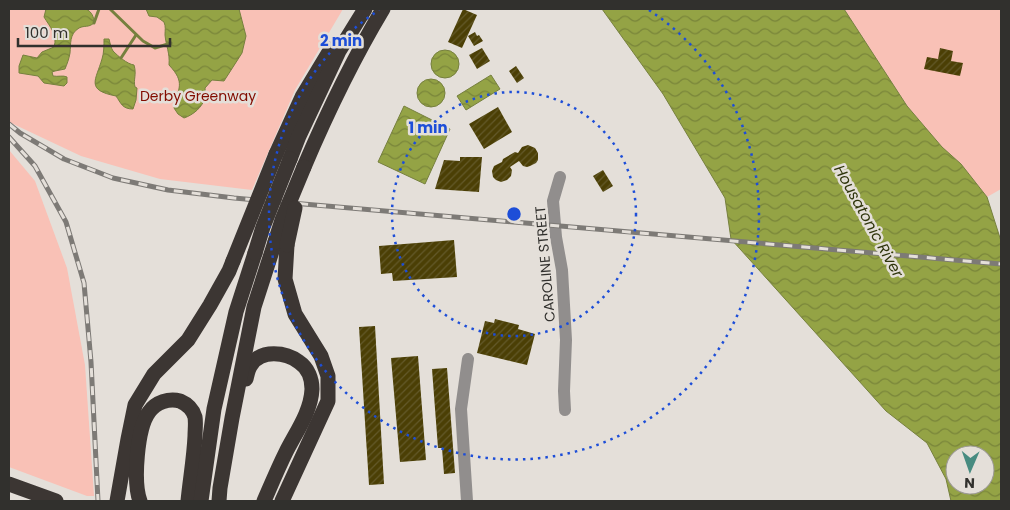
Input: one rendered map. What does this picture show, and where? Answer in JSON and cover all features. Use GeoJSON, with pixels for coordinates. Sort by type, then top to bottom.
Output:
{"type":"FeatureCollection","features":[{"type":"Feature","properties":{"kind":"highway"},"geometry":{"type":"LineString","coordinates":[[188,501],[198,491],[236,312],[302,97],[337,38],[359,9]]}},
{"type":"Feature","properties":{"kind":"highway"},"geometry":{"type":"LineString","coordinates":[[117,501],[135,405],[154,374],[188,340],[210,305],[229,272],[232,261],[283,156],[299,136],[339,51],[365,9]]}},
{"type":"Feature","properties":{"kind":"highway"},"geometry":{"type":"LineString","coordinates":[[220,495],[232,418],[254,307],[281,244],[304,167],[324,121],[383,9]]}},
{"type":"Feature","properties":{"kind":"highway"},"geometry":{"type":"LineString","coordinates":[[281,244],[285,279],[296,314],[321,356],[328,376],[328,401],[282,500]]}},
{"type":"Feature","properties":{"kind":"highway"},"geometry":{"type":"LineString","coordinates":[[232,418],[251,364],[260,356],[272,354],[286,355],[300,362],[310,375],[312,389],[307,412],[285,454],[264,501]]}},
{"type":"Feature","properties":{"kind":"highway"},"geometry":{"type":"LineString","coordinates":[[140,501],[136,476],[141,435],[148,413],[159,403],[166,401],[182,402],[192,410],[195,417],[198,491]]}},
{"type":"Feature","properties":{"kind":"highway"},"geometry":{"type":"LineString","coordinates":[[9,484],[56,501]]}},
{"type":"Feature","properties":{"kind":"street","name":"CAROLINE STREET"},"geometry":{"type":"LineString","coordinates":[[560,176],[553,201],[556,237],[563,280],[566,340],[565,410]]}},
{"type":"Feature","properties":{"kind":"street"},"geometry":{"type":"LineString","coordinates":[[467,501],[461,409],[468,360]]}},
{"type":"Feature","properties":{"kind":"green space","name":"Derby Greenway"},"geometry":{"type":"Polygon","coordinates":[[[9,9],[343,9],[295,90],[252,190],[160,179],[81,156],[9,122],[9,9]]]}},
{"type":"Feature","properties":{"kind":"green space"},"geometry":{"type":"Polygon","coordinates":[[[844,9],[1001,9],[1001,189],[987,197],[961,164],[942,147],[907,106],[844,9]]]}},
{"type":"Feature","properties":{"kind":"green space"},"geometry":{"type":"Polygon","coordinates":[[[9,150],[35,181],[67,268],[85,365],[94,496],[87,496],[9,467],[9,150]]]}},
{"type":"Feature","properties":{"kind":"water"},"geometry":{"type":"Polygon","coordinates":[[[83,8],[90,12],[94,19],[94,23],[79,28],[74,33],[65,69],[52,72],[53,76],[67,77],[67,83],[64,86],[44,83],[38,76],[19,73],[19,66],[23,55],[37,58],[42,52],[54,47],[54,35],[44,17],[46,9],[83,8]]]}},
{"type":"Feature","properties":{"kind":"water"},"geometry":{"type":"Polygon","coordinates":[[[146,9],[239,9],[246,36],[242,53],[224,81],[212,80],[205,88],[204,101],[200,107],[194,113],[184,118],[174,108],[179,90],[179,81],[178,76],[169,65],[164,22],[157,17],[149,16],[146,9]]]}},
{"type":"Feature","properties":{"kind":"water","name":"Housatonic River"},"geometry":{"type":"Polygon","coordinates":[[[602,9],[844,9],[907,106],[942,147],[961,164],[987,197],[1001,241],[1001,501],[951,501],[950,495],[995,495],[995,445],[945,445],[945,477],[927,443],[886,411],[731,239],[725,198],[663,94],[602,9]]]}},
{"type":"Feature","properties":{"kind":"water"},"geometry":{"type":"Polygon","coordinates":[[[104,39],[109,39],[112,50],[117,55],[134,65],[135,87],[137,88],[133,109],[124,107],[116,96],[106,94],[96,87],[96,78],[103,57],[104,39]]]}},
{"type":"Feature","properties":{"kind":"water"},"geometry":{"type":"Polygon","coordinates":[[[445,50],[455,54],[459,64],[455,74],[445,78],[435,74],[431,64],[435,54],[445,50]]]}},
{"type":"Feature","properties":{"kind":"water"},"geometry":{"type":"Polygon","coordinates":[[[491,75],[500,89],[466,110],[457,96],[491,75]]]}},
{"type":"Feature","properties":{"kind":"water"},"geometry":{"type":"Polygon","coordinates":[[[431,79],[441,83],[445,93],[441,103],[431,107],[421,103],[417,93],[421,83],[431,79]]]}},
{"type":"Feature","properties":{"kind":"water"},"geometry":{"type":"Polygon","coordinates":[[[404,106],[450,129],[425,184],[378,162],[404,106]]]}},
{"type":"Feature","properties":{"kind":"building"},"geometry":{"type":"Polygon","coordinates":[[[463,9],[477,15],[462,48],[448,42],[463,9]]]}},
{"type":"Feature","properties":{"kind":"building"},"geometry":{"type":"Polygon","coordinates":[[[475,32],[483,41],[474,46],[468,36],[475,32]]]}},
{"type":"Feature","properties":{"kind":"building"},"geometry":{"type":"Polygon","coordinates":[[[482,48],[490,61],[477,69],[469,55],[482,48]]]}},
{"type":"Feature","properties":{"kind":"building"},"geometry":{"type":"Polygon","coordinates":[[[940,48],[953,51],[951,61],[963,63],[960,76],[924,69],[927,57],[938,59],[940,48]]]}},
{"type":"Feature","properties":{"kind":"building"},"geometry":{"type":"Polygon","coordinates":[[[516,66],[524,78],[517,83],[509,71],[516,66]]]}},
{"type":"Feature","properties":{"kind":"building"},"geometry":{"type":"Polygon","coordinates":[[[498,107],[512,132],[484,149],[469,124],[498,107]]]}},
{"type":"Feature","properties":{"kind":"building"},"geometry":{"type":"Polygon","coordinates":[[[528,145],[535,148],[538,153],[536,163],[527,167],[523,166],[519,161],[510,167],[512,170],[511,176],[501,182],[493,177],[492,171],[494,166],[515,152],[518,153],[522,147],[528,145]]]}},
{"type":"Feature","properties":{"kind":"building"},"geometry":{"type":"Polygon","coordinates":[[[460,157],[482,157],[479,192],[435,189],[444,160],[460,161],[460,157]]]}},
{"type":"Feature","properties":{"kind":"building"},"geometry":{"type":"Polygon","coordinates":[[[603,170],[613,186],[603,192],[593,176],[603,170]]]}},
{"type":"Feature","properties":{"kind":"building"},"geometry":{"type":"Polygon","coordinates":[[[454,240],[457,277],[393,281],[392,273],[381,274],[379,246],[454,240]]]}},
{"type":"Feature","properties":{"kind":"building"},"geometry":{"type":"Polygon","coordinates":[[[495,319],[519,325],[518,329],[535,334],[527,365],[477,353],[485,321],[494,323],[495,319]]]}},
{"type":"Feature","properties":{"kind":"building"},"geometry":{"type":"Polygon","coordinates":[[[375,326],[384,484],[369,485],[359,327],[375,326]]]}},
{"type":"Feature","properties":{"kind":"building"},"geometry":{"type":"Polygon","coordinates":[[[418,356],[426,460],[400,462],[391,358],[418,356]]]}},
{"type":"Feature","properties":{"kind":"building"},"geometry":{"type":"Polygon","coordinates":[[[447,368],[455,473],[444,474],[442,448],[438,448],[432,369],[447,368]]]}},
{"type":"Feature","properties":{"kind":"waterway"},"geometry":{"type":"LineString","coordinates":[[94,23],[99,9]]}},
{"type":"Feature","properties":{"kind":"waterway"},"geometry":{"type":"LineString","coordinates":[[110,9],[143,41],[155,48],[171,43]]}},
{"type":"Feature","properties":{"kind":"waterway"},"geometry":{"type":"LineString","coordinates":[[121,58],[136,35]]}},
{"type":"Feature","properties":{"kind":"railway"},"geometry":{"type":"LineString","coordinates":[[9,124],[20,133],[64,159],[113,178],[168,190],[234,198],[1001,264]]}},
{"type":"Feature","properties":{"kind":"railway"},"geometry":{"type":"LineString","coordinates":[[9,137],[35,166],[66,222],[84,283],[91,362],[98,501]]}}]}
